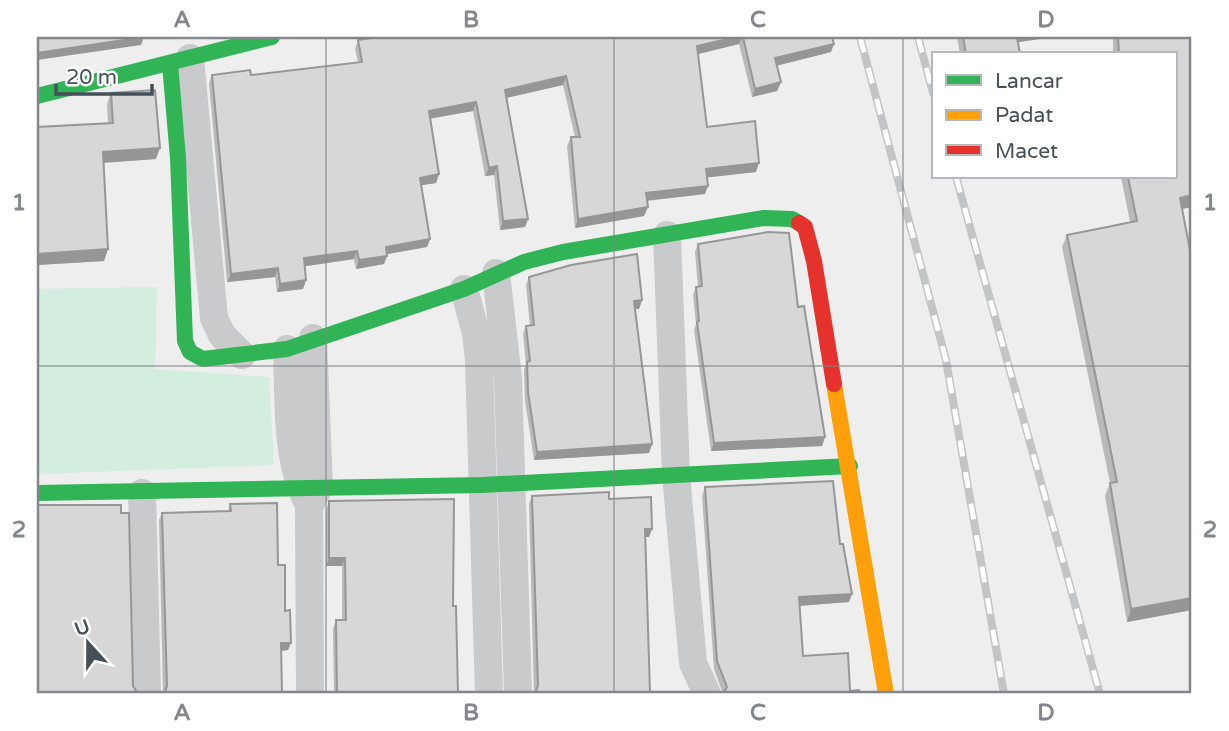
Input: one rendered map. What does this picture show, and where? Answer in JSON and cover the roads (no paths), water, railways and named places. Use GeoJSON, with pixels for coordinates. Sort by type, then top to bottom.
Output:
{"type":"FeatureCollection","features":[{"type":"Feature","properties":{"kind":"street"},"geometry":{"type":"LineString","coordinates":[[37,96],[272,37]]}},
{"type":"Feature","properties":{"kind":"street"},"geometry":{"type":"LineString","coordinates":[[180,61],[214,317],[222,335],[242,355],[287,349],[464,289],[496,273],[563,252],[764,218],[792,219],[805,227],[814,261],[850,466],[886,694]]}},
{"type":"Feature","properties":{"kind":"street"},"geometry":{"type":"LineString","coordinates":[[667,236],[676,475],[693,663],[707,694]]}},
{"type":"Feature","properties":{"kind":"street"},"geometry":{"type":"LineString","coordinates":[[496,273],[508,378],[518,694]]}},
{"type":"Feature","properties":{"kind":"street"},"geometry":{"type":"LineString","coordinates":[[464,289],[476,333],[479,360],[489,694]]}},
{"type":"Feature","properties":{"kind":"street"},"geometry":{"type":"LineString","coordinates":[[310,694],[313,338]]}},
{"type":"Feature","properties":{"kind":"street"},"geometry":{"type":"LineString","coordinates":[[287,349],[290,423],[310,494]]}},
{"type":"Feature","properties":{"kind":"street"},"geometry":{"type":"LineString","coordinates":[[37,493],[310,494],[850,466]]}},
{"type":"Feature","properties":{"kind":"street"},"geometry":{"type":"LineString","coordinates":[[142,493],[147,694]]}},
{"type":"Feature","properties":{"kind":"street"},"geometry":{"type":"LineString","coordinates":[[683,694],[693,663]]}},
{"type":"Feature","properties":{"kind":"railway"},"geometry":{"type":"LineString","coordinates":[[860,37],[946,360],[1004,694]]}},
{"type":"Feature","properties":{"kind":"railway"},"geometry":{"type":"LineString","coordinates":[[918,37],[932,89]]}},
{"type":"Feature","properties":{"kind":"railway"},"geometry":{"type":"LineString","coordinates":[[956,178],[1100,694]]}}]}
